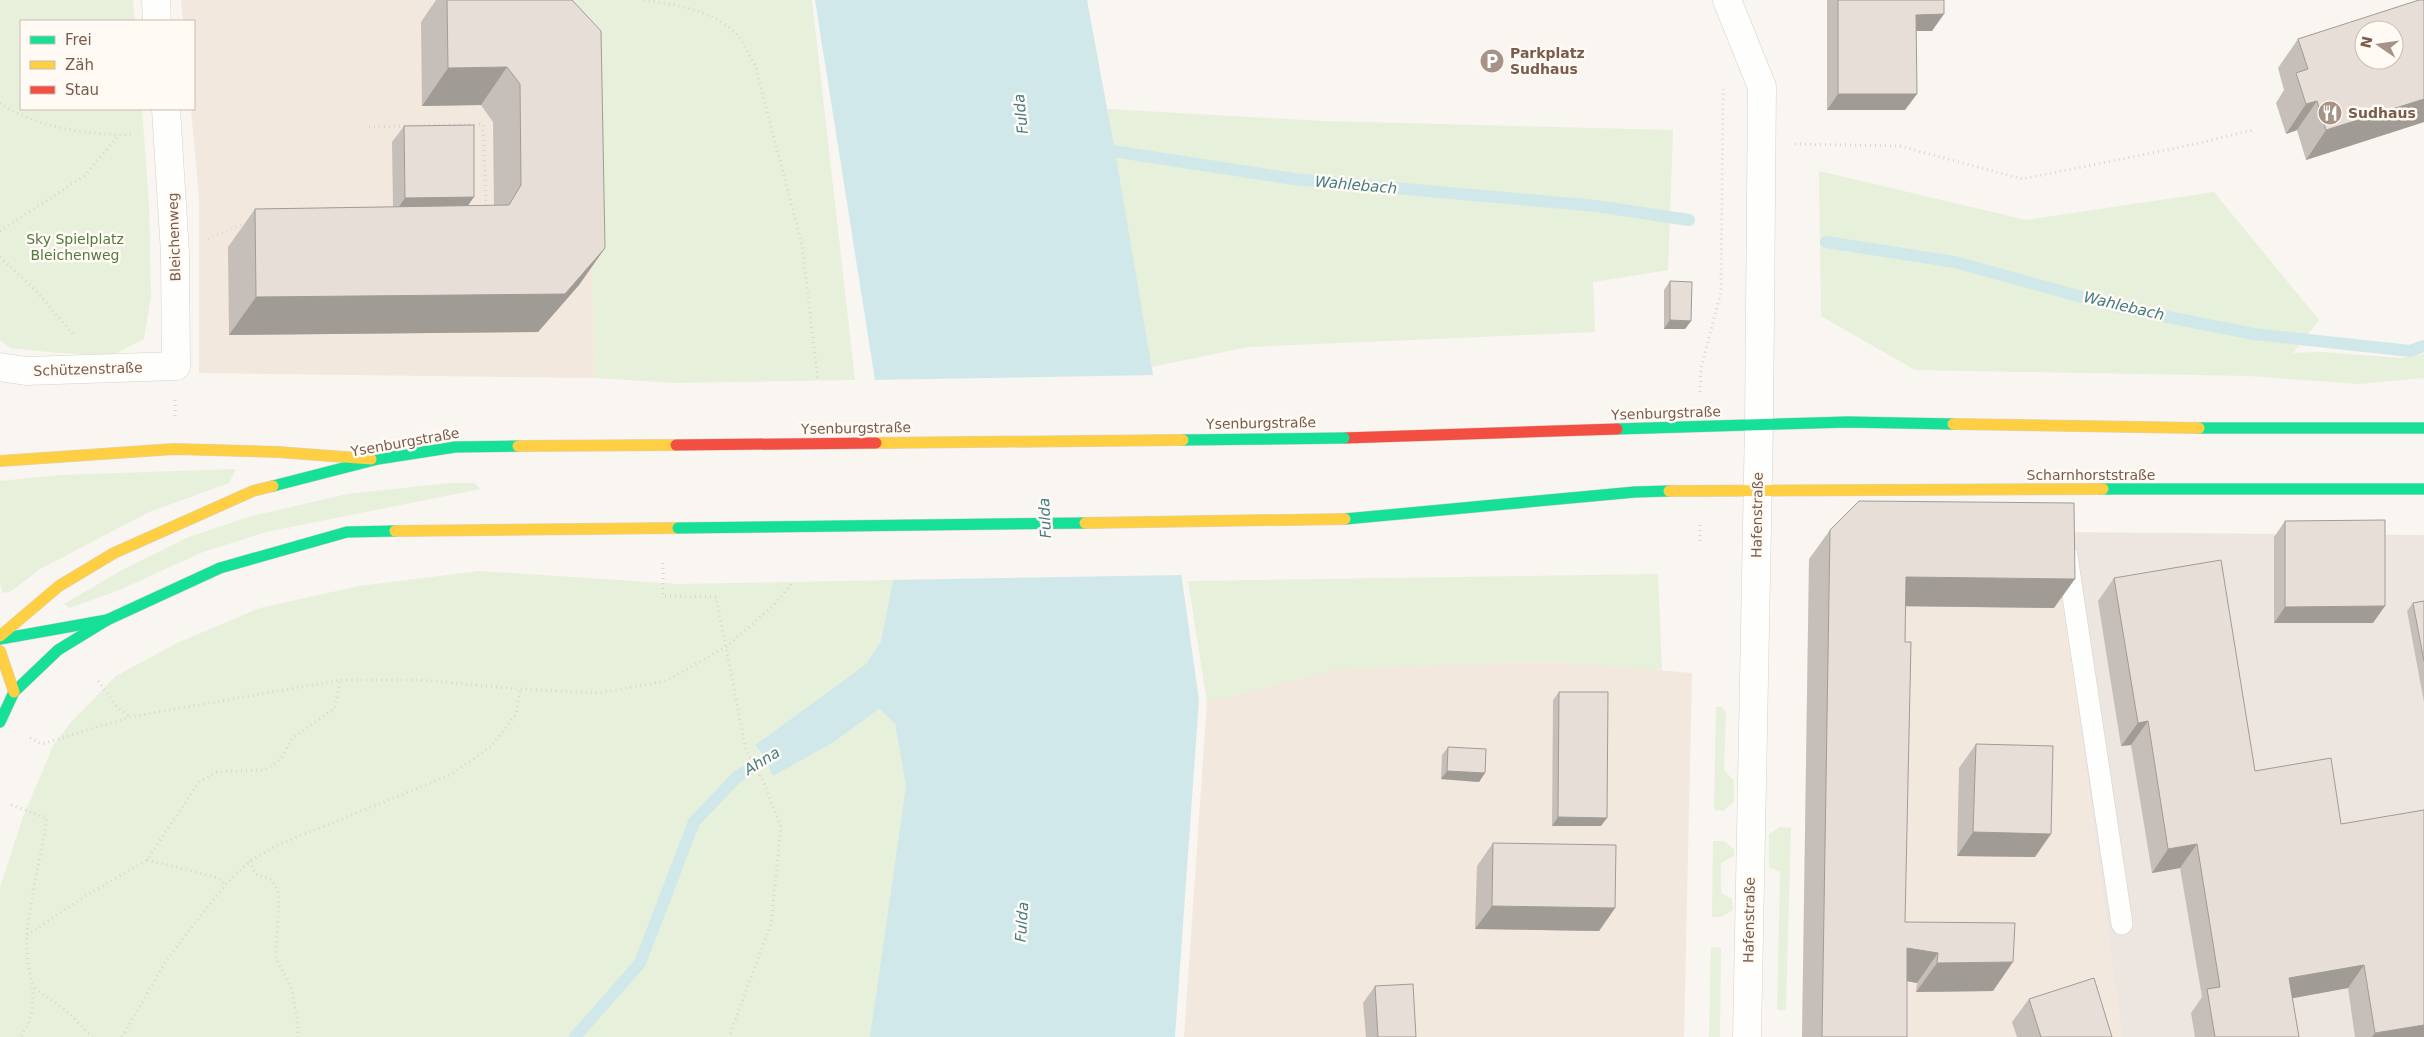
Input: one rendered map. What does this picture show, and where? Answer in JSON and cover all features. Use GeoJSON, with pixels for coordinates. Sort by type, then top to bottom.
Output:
{"type":"FeatureCollection","features":[{"type":"Feature","properties":{"kind":"main road"},"geometry":{"type":"LineString","coordinates":[[1759,424],[1884,422],[2278,429],[2424,428]]}},
{"type":"Feature","properties":{"kind":"main road","name":"Ysenburgstraße"},"geometry":{"type":"LineString","coordinates":[[0,638],[58,586],[114,552],[174,524],[253,491],[378,460],[455,447],[1344,438],[1759,424]]}},
{"type":"Feature","properties":{"kind":"main road"},"geometry":{"type":"LineString","coordinates":[[0,461],[174,449],[278,452],[378,460]]}},
{"type":"Feature","properties":{"kind":"main road","name":"Ysenburgstraße"},"geometry":{"type":"LineString","coordinates":[[0,638],[107,620],[220,568],[347,532],[453,529],[678,528],[1345,519],[1635,492],[1758,489]]}},
{"type":"Feature","properties":{"kind":"main road","name":"Scharnhorststraße"},"geometry":{"type":"LineString","coordinates":[[1758,489],[2059,499],[2424,489]]}},
{"type":"Feature","properties":{"kind":"main road"},"geometry":{"type":"LineString","coordinates":[[0,722],[14,692],[58,650],[107,620]]}},
{"type":"Feature","properties":{"kind":"main road"},"geometry":{"type":"LineString","coordinates":[[0,652],[14,692]]}},
{"type":"Feature","properties":{"kind":"street"},"geometry":{"type":"LineString","coordinates":[[156,0],[158,20]]}},
{"type":"Feature","properties":{"kind":"street","name":"Hafenstraße"},"geometry":{"type":"LineString","coordinates":[[1727,0],[1762,87],[1758,489],[1747,1037]]}},
{"type":"Feature","properties":{"kind":"street","name":"Bleichenweg"},"geometry":{"type":"LineString","coordinates":[[167,120],[175,253],[176,366]]}},
{"type":"Feature","properties":{"kind":"street","name":"Schützenstraße"},"geometry":{"type":"LineString","coordinates":[[0,367],[26,371],[176,366]]}},
{"type":"Feature","properties":{"kind":"lane"},"geometry":{"type":"LineString","coordinates":[[2064,533],[2122,924]]}},
{"type":"Feature","properties":{"kind":"path"},"geometry":{"type":"LineString","coordinates":[[644,0],[710,16],[732,30],[744,45],[754,65],[802,245],[818,381]]}},
{"type":"Feature","properties":{"kind":"path"},"geometry":{"type":"LineString","coordinates":[[1700,393],[1701,368],[1721,292],[1723,87]]}},
{"type":"Feature","properties":{"kind":"path"},"geometry":{"type":"LineString","coordinates":[[0,103],[8,109],[52,125],[87,134],[119,135],[167,120]]}},
{"type":"Feature","properties":{"kind":"path"},"geometry":{"type":"LineString","coordinates":[[369,127],[483,124],[486,213]]}},
{"type":"Feature","properties":{"kind":"path"},"geometry":{"type":"LineString","coordinates":[[1762,144],[1900,146],[2022,179],[2191,145],[2253,130]]}},
{"type":"Feature","properties":{"kind":"path"},"geometry":{"type":"LineString","coordinates":[[0,231],[84,176],[119,135]]}},
{"type":"Feature","properties":{"kind":"path"},"geometry":{"type":"LineString","coordinates":[[175,253],[240,225],[249,226]]}},
{"type":"Feature","properties":{"kind":"path"},"geometry":{"type":"LineString","coordinates":[[0,257],[35,290],[99,368]]}},
{"type":"Feature","properties":{"kind":"path"},"geometry":{"type":"LineString","coordinates":[[1700,526],[1700,541]]}},
{"type":"Feature","properties":{"kind":"path"},"geometry":{"type":"LineString","coordinates":[[663,563],[663,596],[716,597],[746,750],[763,781],[781,828],[771,924],[729,1037]]}},
{"type":"Feature","properties":{"kind":"path"},"geometry":{"type":"LineString","coordinates":[[42,744],[130,717],[340,680],[420,680],[520,689],[600,693],[666,681],[726,647],[774,606],[793,582]]}},
{"type":"Feature","properties":{"kind":"path"},"geometry":{"type":"LineString","coordinates":[[27,936],[88,895],[147,860],[199,782],[217,772],[265,770],[281,758],[292,738],[335,708],[340,680]]}},
{"type":"Feature","properties":{"kind":"path"},"geometry":{"type":"LineString","coordinates":[[98,681],[117,707],[130,717]]}},
{"type":"Feature","properties":{"kind":"path"},"geometry":{"type":"LineString","coordinates":[[122,1037],[168,959],[225,885],[250,861],[278,845],[450,775],[492,746],[516,714],[520,689]]}},
{"type":"Feature","properties":{"kind":"path"},"geometry":{"type":"LineString","coordinates":[[11,805],[47,818],[27,936],[27,958],[34,987],[33,1009],[21,1037]]}},
{"type":"Feature","properties":{"kind":"path"},"geometry":{"type":"LineString","coordinates":[[147,860],[219,878],[225,885]]}},
{"type":"Feature","properties":{"kind":"path"},"geometry":{"type":"LineString","coordinates":[[250,861],[256,874],[272,880],[279,894],[276,958],[291,987],[298,1024],[298,1037]]}},
{"type":"Feature","properties":{"kind":"path"},"geometry":{"type":"LineString","coordinates":[[34,987],[70,1014],[92,1037]]}},
{"type":"Feature","properties":{"kind":"shaded area"},"geometry":{"type":"Polygon","coordinates":[[[181,0],[420,0],[515,4],[587,62],[595,378],[199,373],[199,198],[191,110],[195,110],[195,20],[183,20],[181,0]]]}},
{"type":"Feature","properties":{"kind":"shaded area"},"geometry":{"type":"Polygon","coordinates":[[[2054,532],[2122,1037],[1802,1037],[1809,559],[2054,532]]]}},
{"type":"Feature","properties":{"kind":"shaded area"},"geometry":{"type":"Polygon","coordinates":[[[2054,532],[2424,535],[2424,1037],[2122,1037],[2054,532]]]}},
{"type":"Feature","properties":{"kind":"shaded area"},"geometry":{"type":"Polygon","coordinates":[[[1545,661],[1692,673],[1684,1037],[1184,1037],[1207,702],[1325,669],[1545,661]]]}},
{"type":"Feature","properties":{"kind":"green space","name":"Sky Spielplatz Bleichenweg"},"geometry":{"type":"Polygon","coordinates":[[[0,0],[133,0],[135,20],[20,20],[20,110],[142,110],[149,204],[151,296],[144,339],[113,355],[58,353],[11,348],[0,340],[0,0]]]}},
{"type":"Feature","properties":{"kind":"green space"},"geometry":{"type":"Polygon","coordinates":[[[420,0],[812,0],[855,380],[675,383],[595,378],[587,62],[515,4],[420,0]]]}},
{"type":"Feature","properties":{"kind":"green space"},"geometry":{"type":"Polygon","coordinates":[[[1107,109],[1322,121],[1673,130],[1668,270],[1593,282],[1595,332],[1248,347],[1151,367],[1107,109]]]}},
{"type":"Feature","properties":{"kind":"green space"},"geometry":{"type":"Polygon","coordinates":[[[1819,171],[2026,220],[2214,192],[2319,320],[2293,353],[2322,352],[2402,358],[2424,354],[2424,378],[2359,384],[2249,376],[1915,370],[1821,316],[1819,171]]]}},
{"type":"Feature","properties":{"kind":"green space"},"geometry":{"type":"Polygon","coordinates":[[[236,469],[229,483],[149,512],[40,569],[10,592],[3,593],[0,584],[0,481],[60,475],[236,469]]]}},
{"type":"Feature","properties":{"kind":"green space"},"geometry":{"type":"Polygon","coordinates":[[[450,483],[474,483],[481,489],[266,532],[203,552],[117,591],[69,608],[64,604],[122,570],[189,537],[248,517],[347,494],[450,483]]]}},
{"type":"Feature","properties":{"kind":"green space"},"geometry":{"type":"Polygon","coordinates":[[[480,571],[678,584],[893,580],[881,641],[866,664],[755,745],[773,775],[834,742],[879,709],[895,722],[906,786],[913,792],[879,1037],[0,1037],[0,887],[23,817],[53,746],[71,722],[116,676],[179,642],[260,608],[359,586],[480,571]]]}},
{"type":"Feature","properties":{"kind":"green space"},"geometry":{"type":"Polygon","coordinates":[[[1658,574],[1662,671],[1545,661],[1337,669],[1207,702],[1188,581],[1658,574]]]}},
{"type":"Feature","properties":{"kind":"green space"},"geometry":{"type":"Polygon","coordinates":[[[1716,707],[1722,707],[1726,713],[1724,770],[1734,781],[1734,802],[1723,811],[1714,810],[1716,707]]]}},
{"type":"Feature","properties":{"kind":"green space"},"geometry":{"type":"Polygon","coordinates":[[[1780,827],[1791,828],[1786,1010],[1777,1010],[1780,872],[1769,867],[1769,834],[1780,827]]]}},
{"type":"Feature","properties":{"kind":"green space"},"geometry":{"type":"Polygon","coordinates":[[[1713,841],[1724,841],[1734,850],[1734,856],[1721,863],[1721,893],[1732,899],[1733,910],[1721,917],[1712,917],[1713,841]]]}},
{"type":"Feature","properties":{"kind":"green space"},"geometry":{"type":"Polygon","coordinates":[[[1711,947],[1721,948],[1720,1037],[1709,1037],[1711,947]]]}},
{"type":"Feature","properties":{"kind":"water","name":"Fulda"},"geometry":{"type":"Polygon","coordinates":[[[815,0],[1087,0],[1153,375],[1199,700],[1175,1037],[870,1037],[906,787],[895,723],[879,709],[834,742],[773,776],[765,759],[755,745],[866,664],[881,641],[893,580],[903,559],[879,387],[875,380],[815,0]]]}},
{"type":"Feature","properties":{"kind":"pier"},"geometry":{"type":"Polygon","coordinates":[[[1155,375],[1184,575],[891,580],[900,559],[876,387],[872,380],[1155,375]]]}},
{"type":"Feature","properties":{"kind":"building"},"geometry":{"type":"Polygon","coordinates":[[[447,0],[572,0],[601,31],[605,248],[565,294],[256,297],[255,209],[509,205],[521,185],[520,84],[507,67],[448,68],[447,0]]]}},
{"type":"Feature","properties":{"kind":"building"},"geometry":{"type":"Polygon","coordinates":[[[1838,0],[1944,0],[1944,14],[1916,15],[1917,94],[1838,94],[1838,0]]]}},
{"type":"Feature","properties":{"kind":"building"},"geometry":{"type":"Polygon","coordinates":[[[2424,0],[2424,99],[2326,130],[2317,101],[2306,104],[2296,73],[2308,69],[2298,39],[2354,21],[2354,70],[2404,70],[2404,20],[2357,20],[2424,0]]]}},
{"type":"Feature","properties":{"kind":"building"},"geometry":{"type":"Polygon","coordinates":[[[474,125],[474,197],[405,198],[404,126],[474,125]]]}},
{"type":"Feature","properties":{"kind":"building"},"geometry":{"type":"Polygon","coordinates":[[[1670,281],[1692,282],[1691,321],[1670,320],[1670,281]]]}},
{"type":"Feature","properties":{"kind":"building"},"geometry":{"type":"Polygon","coordinates":[[[1859,501],[2074,503],[2075,579],[1906,577],[1905,642],[1911,642],[1905,922],[2015,923],[2013,962],[1937,963],[1938,953],[1907,948],[1907,1037],[1822,1037],[1830,530],[1859,501]]]}},
{"type":"Feature","properties":{"kind":"building"},"geometry":{"type":"Polygon","coordinates":[[[2385,520],[2385,606],[2285,607],[2285,521],[2385,520]]]}},
{"type":"Feature","properties":{"kind":"building"},"geometry":{"type":"Polygon","coordinates":[[[2221,560],[2255,771],[2331,758],[2341,824],[2424,810],[2424,1025],[2375,1033],[2364,965],[2289,978],[2299,1037],[2215,1037],[2207,989],[2220,987],[2197,844],[2168,849],[2148,721],[2138,723],[2114,578],[2221,560]]]}},
{"type":"Feature","properties":{"kind":"building"},"geometry":{"type":"Polygon","coordinates":[[[2424,601],[2424,661],[2413,603],[2424,601]]]}},
{"type":"Feature","properties":{"kind":"building"},"geometry":{"type":"Polygon","coordinates":[[[1559,692],[1608,692],[1607,818],[1558,817],[1559,692]]]}},
{"type":"Feature","properties":{"kind":"building"},"geometry":{"type":"Polygon","coordinates":[[[1976,744],[2053,746],[2051,834],[1973,832],[1976,744]]]}},
{"type":"Feature","properties":{"kind":"building"},"geometry":{"type":"Polygon","coordinates":[[[1448,747],[1486,749],[1485,773],[1447,771],[1448,747]]]}},
{"type":"Feature","properties":{"kind":"building"},"geometry":{"type":"Polygon","coordinates":[[[1493,843],[1616,845],[1615,908],[1492,906],[1493,843]]]}},
{"type":"Feature","properties":{"kind":"building"},"geometry":{"type":"Polygon","coordinates":[[[2094,978],[2112,1037],[2041,1037],[2029,999],[2094,978]]]}},
{"type":"Feature","properties":{"kind":"building"},"geometry":{"type":"Polygon","coordinates":[[[1413,984],[1416,1037],[1378,1037],[1375,986],[1413,984]]]}},
{"type":"Feature","properties":{"kind":"waterway","name":"Wahlebach"},"geometry":{"type":"LineString","coordinates":[[1099,149],[1294,179],[1596,206],[1689,220]]}},
{"type":"Feature","properties":{"kind":"waterway","name":"Wahlebach"},"geometry":{"type":"LineString","coordinates":[[1826,242],[1955,262],[2122,308],[2254,334],[2410,351],[2424,346]]}},
{"type":"Feature","properties":{"kind":"waterway","name":"Ahna"},"geometry":{"type":"LineString","coordinates":[[575,1037],[640,963],[694,822],[738,776],[778,752]]}},
{"type":"Feature","properties":{"kind":"traffic: fast"},"geometry":{"type":"LineString","coordinates":[[1617,429],[1848,422],[1953,424]]}},
{"type":"Feature","properties":{"kind":"traffic: fast"},"geometry":{"type":"LineString","coordinates":[[2199,428],[2424,428]]}},
{"type":"Feature","properties":{"kind":"traffic: fast"},"geometry":{"type":"LineString","coordinates":[[1183,440],[1344,438]]}},
{"type":"Feature","properties":{"kind":"traffic: fast"},"geometry":{"type":"LineString","coordinates":[[273,486],[378,459],[455,447],[518,446]]}},
{"type":"Feature","properties":{"kind":"traffic: fast"},"geometry":{"type":"LineString","coordinates":[[2103,489],[2424,489]]}},
{"type":"Feature","properties":{"kind":"traffic: fast"},"geometry":{"type":"LineString","coordinates":[[1345,519],[1635,492],[1669,491]]}},
{"type":"Feature","properties":{"kind":"traffic: fast"},"geometry":{"type":"LineString","coordinates":[[678,528],[1085,523]]}},
{"type":"Feature","properties":{"kind":"traffic: fast"},"geometry":{"type":"LineString","coordinates":[[0,722],[14,692],[58,650],[107,620],[220,568],[347,532],[395,531]]}},
{"type":"Feature","properties":{"kind":"traffic: fast"},"geometry":{"type":"LineString","coordinates":[[0,639],[107,620]]}},
{"type":"Feature","properties":{"kind":"traffic: slow"},"geometry":{"type":"LineString","coordinates":[[1953,424],[2199,428]]}},
{"type":"Feature","properties":{"kind":"traffic: slow"},"geometry":{"type":"LineString","coordinates":[[876,443],[1183,440]]}},
{"type":"Feature","properties":{"kind":"traffic: slow"},"geometry":{"type":"LineString","coordinates":[[518,446],[676,445]]}},
{"type":"Feature","properties":{"kind":"traffic: slow"},"geometry":{"type":"LineString","coordinates":[[0,461],[174,449],[278,452],[371,459]]}},
{"type":"Feature","properties":{"kind":"traffic: slow"},"geometry":{"type":"LineString","coordinates":[[0,636],[59,586],[114,553],[253,491],[273,486]]}},
{"type":"Feature","properties":{"kind":"traffic: slow"},"geometry":{"type":"LineString","coordinates":[[1669,491],[2103,489]]}},
{"type":"Feature","properties":{"kind":"traffic: slow"},"geometry":{"type":"LineString","coordinates":[[1085,523],[1345,519]]}},
{"type":"Feature","properties":{"kind":"traffic: slow"},"geometry":{"type":"LineString","coordinates":[[395,531],[678,528]]}},
{"type":"Feature","properties":{"kind":"traffic: slow"},"geometry":{"type":"LineString","coordinates":[[0,651],[14,692]]}},
{"type":"Feature","properties":{"kind":"traffic: jam"},"geometry":{"type":"LineString","coordinates":[[1344,438],[1617,429]]}},
{"type":"Feature","properties":{"kind":"traffic: jam"},"geometry":{"type":"LineString","coordinates":[[676,445],[876,443]]}},
{"type":"Feature","properties":{"kind":"place","name":"Parkplatz Sudhaus"},"geometry":{"type":"Point","coordinates":[1492,61]}},
{"type":"Feature","properties":{"kind":"place","name":"Sudhaus"},"geometry":{"type":"Point","coordinates":[2330,113]}}]}
